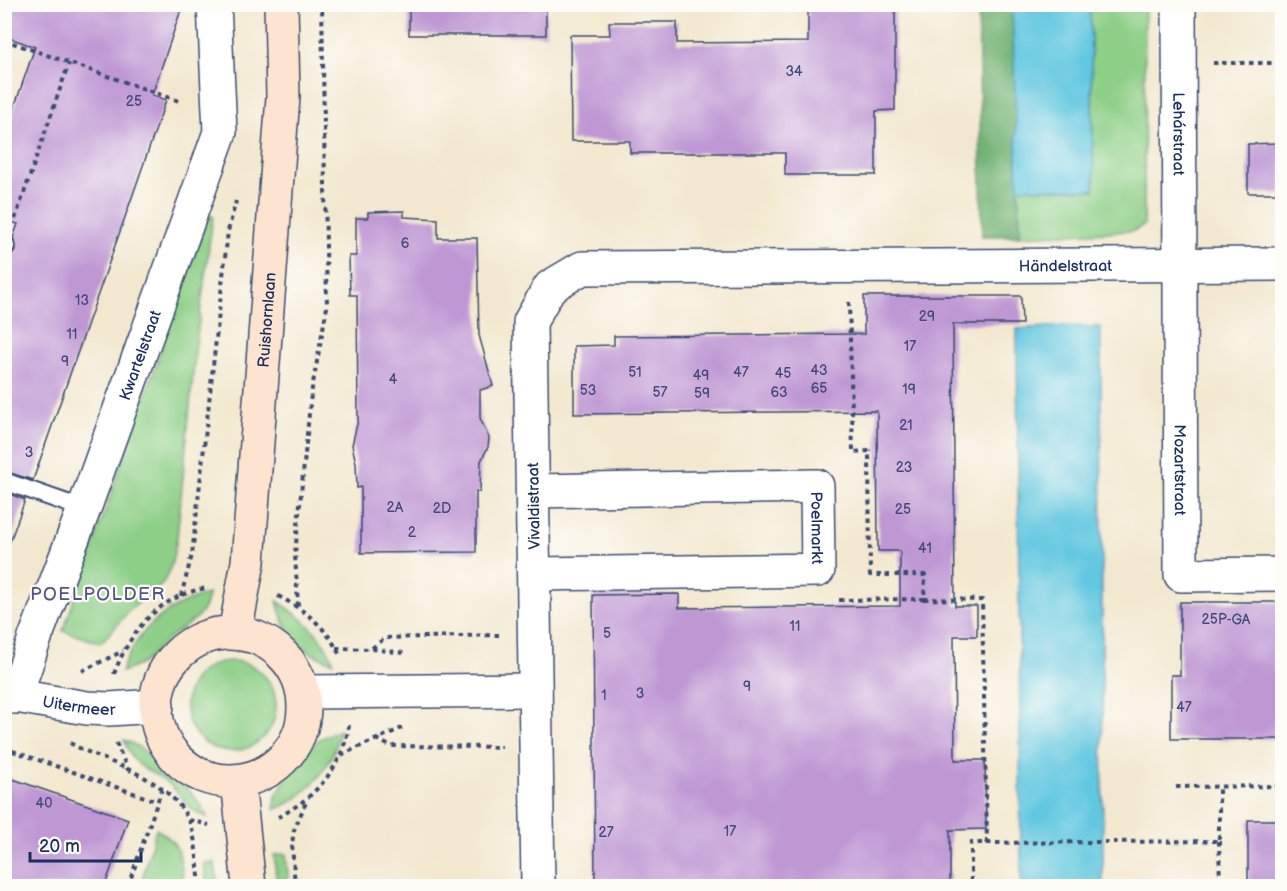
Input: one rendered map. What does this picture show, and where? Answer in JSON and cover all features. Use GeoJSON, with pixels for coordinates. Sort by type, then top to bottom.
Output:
{"type":"FeatureCollection","features":[{"type":"Feature","properties":{"kind":"main road","name":"Ruishornlaan"},"geometry":{"type":"LineString","coordinates":[[235,633],[248,562],[283,97],[281,4]]}},
{"type":"Feature","properties":{"kind":"main road"},"geometry":{"type":"LineString","coordinates":[[235,633],[254,637],[279,651],[292,665],[303,692],[304,717],[290,751],[267,771],[238,781],[201,775],[180,761],[172,752],[160,730],[157,696],[168,668],[180,652],[196,641],[215,634],[235,633]]}},
{"type":"Feature","properties":{"kind":"main road"},"geometry":{"type":"LineString","coordinates":[[238,781],[249,886]]}},
{"type":"Feature","properties":{"kind":"street","name":"Kwartelstraat"},"geometry":{"type":"LineString","coordinates":[[10,696],[35,638],[84,509],[220,132],[214,4]]}},
{"type":"Feature","properties":{"kind":"street","name":"Lehárstraat"},"geometry":{"type":"LineString","coordinates":[[1178,265],[1179,4]]}},
{"type":"Feature","properties":{"kind":"street","name":"Händelstraat"},"geometry":{"type":"LineString","coordinates":[[530,322],[550,287],[582,268],[1282,264]]}},
{"type":"Feature","properties":{"kind":"street","name":"Mozartstraat"},"geometry":{"type":"LineString","coordinates":[[1178,265],[1181,575],[1282,574]]}},
{"type":"Feature","properties":{"kind":"street","name":"Vivaldistraat"},"geometry":{"type":"LineString","coordinates":[[530,322],[538,886]]}},
{"type":"Feature","properties":{"kind":"street","name":"Poelmarkt"},"geometry":{"type":"LineString","coordinates":[[532,491],[817,486],[818,498],[818,570],[534,574]]}},
{"type":"Feature","properties":{"kind":"street"},"geometry":{"type":"LineString","coordinates":[[303,692],[535,690]]}},
{"type":"Feature","properties":{"kind":"street","name":"Uitermeer"},"geometry":{"type":"LineString","coordinates":[[10,696],[98,709],[157,706]]}},
{"type":"Feature","properties":{"kind":"lane"},"geometry":{"type":"LineString","coordinates":[[4,481],[84,509]]}},
{"type":"Feature","properties":{"kind":"path"},"geometry":{"type":"LineString","coordinates":[[298,606],[295,554],[311,394],[327,308],[322,4]]}},
{"type":"Feature","properties":{"kind":"path"},"geometry":{"type":"LineString","coordinates":[[4,40],[219,115]]}},
{"type":"Feature","properties":{"kind":"path"},"geometry":{"type":"LineString","coordinates":[[5,245],[69,63]]}},
{"type":"Feature","properties":{"kind":"path"},"geometry":{"type":"LineString","coordinates":[[1179,63],[1282,63]]}},
{"type":"Feature","properties":{"kind":"path"},"geometry":{"type":"LineString","coordinates":[[181,596],[192,555],[228,231],[237,198]]}},
{"type":"Feature","properties":{"kind":"path"},"geometry":{"type":"LineString","coordinates":[[848,267],[853,452],[869,451],[870,575]]}},
{"type":"Feature","properties":{"kind":"path"},"geometry":{"type":"LineString","coordinates":[[123,651],[133,634],[147,618],[163,606],[201,589],[222,586],[243,586],[272,593],[298,606],[313,617],[336,648],[345,669],[350,692],[351,713],[348,734],[341,755],[327,779],[308,799],[294,830],[295,886]]}},
{"type":"Feature","properties":{"kind":"path"},"geometry":{"type":"LineString","coordinates":[[924,599],[982,600],[987,843]]}},
{"type":"Feature","properties":{"kind":"path"},"geometry":{"type":"LineString","coordinates":[[372,649],[385,638],[534,634]]}},
{"type":"Feature","properties":{"kind":"path"},"geometry":{"type":"LineString","coordinates":[[375,739],[390,746],[537,747]]}},
{"type":"Feature","properties":{"kind":"path"},"geometry":{"type":"LineString","coordinates":[[4,748],[156,801]]}},
{"type":"Feature","properties":{"kind":"path"},"geometry":{"type":"LineString","coordinates":[[128,770],[162,789],[177,802],[189,820],[200,886]]}},
{"type":"Feature","properties":{"kind":"path"},"geometry":{"type":"LineString","coordinates":[[1176,787],[1282,786]]}},
{"type":"Feature","properties":{"kind":"path"},"geometry":{"type":"LineString","coordinates":[[1219,787],[1220,886]]}},
{"type":"Feature","properties":{"kind":"path"},"geometry":{"type":"LineString","coordinates":[[128,886],[162,789]]}},
{"type":"Feature","properties":{"kind":"path"},"geometry":{"type":"LineString","coordinates":[[971,886],[971,843],[1219,842]]}},
{"type":"Feature","properties":{"kind":"path"},"geometry":{"type":"LineString","coordinates":[[4,884],[11,886]]}},
{"type":"Feature","properties":{"kind":"green space"},"geometry":{"type":"Polygon","coordinates":[[[978,5],[1012,5],[1020,236],[982,236],[978,5]]]}},
{"type":"Feature","properties":{"kind":"green space"},"geometry":{"type":"Polygon","coordinates":[[[1090,5],[1145,5],[1144,225],[1133,231],[1020,236],[1018,188],[1094,190],[1090,5]]]}},
{"type":"Feature","properties":{"kind":"green space"},"geometry":{"type":"Polygon","coordinates":[[[208,216],[213,216],[196,344],[177,538],[171,564],[167,576],[159,587],[129,611],[100,643],[63,631],[208,216]]]}},
{"type":"Feature","properties":{"kind":"green space"},"geometry":{"type":"Polygon","coordinates":[[[208,594],[203,609],[194,620],[170,637],[144,662],[121,672],[136,643],[154,621],[178,606],[208,594]]]}},
{"type":"Feature","properties":{"kind":"green space"},"geometry":{"type":"Polygon","coordinates":[[[277,601],[310,627],[324,643],[334,662],[312,653],[296,641],[284,624],[277,601]]]}},
{"type":"Feature","properties":{"kind":"green space"},"geometry":{"type":"Polygon","coordinates":[[[231,661],[248,664],[263,674],[273,689],[276,706],[273,723],[263,738],[248,748],[231,751],[214,748],[199,738],[189,723],[186,706],[189,689],[199,674],[214,664],[231,661]]]}},
{"type":"Feature","properties":{"kind":"green space"},"geometry":{"type":"Polygon","coordinates":[[[340,730],[332,755],[318,778],[298,797],[274,810],[276,796],[289,773],[319,739],[340,730]]]}},
{"type":"Feature","properties":{"kind":"green space"},"geometry":{"type":"Polygon","coordinates":[[[124,740],[145,751],[182,784],[193,795],[207,817],[189,807],[175,789],[137,763],[124,740]]]}},
{"type":"Feature","properties":{"kind":"green space"},"geometry":{"type":"Polygon","coordinates":[[[156,829],[176,846],[181,860],[184,886],[140,886],[156,829]]]}},
{"type":"Feature","properties":{"kind":"green space"},"geometry":{"type":"Polygon","coordinates":[[[286,854],[289,886],[277,886],[274,855],[286,854]]]}},
{"type":"Feature","properties":{"kind":"green space"},"geometry":{"type":"Polygon","coordinates":[[[204,863],[215,863],[218,886],[207,886],[204,863]]]}},
{"type":"Feature","properties":{"kind":"water"},"geometry":{"type":"Polygon","coordinates":[[[1012,5],[1090,5],[1094,190],[1018,188],[1012,5]]]}},
{"type":"Feature","properties":{"kind":"water"},"geometry":{"type":"Polygon","coordinates":[[[1063,326],[1101,327],[1103,886],[1021,886],[1017,329],[1063,326]]]}},
{"type":"Feature","properties":{"kind":"building"},"geometry":{"type":"Polygon","coordinates":[[[4,4],[183,4],[152,95],[166,100],[33,480],[4,471],[4,262],[7,256],[16,250],[13,238],[18,224],[4,220],[4,137],[35,47],[4,36],[4,4]]]}},
{"type":"Feature","properties":{"kind":"building"},"geometry":{"type":"Polygon","coordinates":[[[409,4],[546,4],[546,35],[409,35],[409,4]]]}},
{"type":"Feature","properties":{"kind":"building"},"geometry":{"type":"Polygon","coordinates":[[[808,4],[895,4],[895,110],[876,111],[876,175],[785,175],[785,153],[630,153],[630,141],[571,141],[570,35],[610,35],[609,22],[677,22],[677,43],[808,42],[808,4]]]}},
{"type":"Feature","properties":{"kind":"building"},"geometry":{"type":"Polygon","coordinates":[[[1282,143],[1282,193],[1248,193],[1248,144],[1282,143]]]}},
{"type":"Feature","properties":{"kind":"building"},"geometry":{"type":"Polygon","coordinates":[[[404,211],[404,217],[438,219],[438,238],[477,238],[479,335],[493,386],[480,390],[480,418],[489,438],[488,447],[481,461],[480,492],[476,492],[476,552],[361,553],[361,487],[357,488],[356,463],[352,445],[358,420],[357,295],[350,295],[349,256],[356,256],[356,218],[368,218],[368,212],[404,211]]]}},
{"type":"Feature","properties":{"kind":"building"},"geometry":{"type":"Polygon","coordinates":[[[864,296],[1021,296],[1022,324],[953,324],[955,606],[977,606],[977,636],[954,636],[955,760],[985,760],[986,829],[950,830],[950,886],[595,886],[593,595],[679,594],[679,608],[900,606],[900,551],[878,551],[877,411],[574,414],[574,346],[614,345],[614,336],[864,334],[864,296]]]}},
{"type":"Feature","properties":{"kind":"building"},"geometry":{"type":"Polygon","coordinates":[[[4,492],[25,500],[8,547],[4,546],[4,492]]]}},
{"type":"Feature","properties":{"kind":"building"},"geometry":{"type":"Polygon","coordinates":[[[1180,602],[1282,602],[1282,739],[1171,739],[1171,675],[1180,675],[1180,602]]]}},
{"type":"Feature","properties":{"kind":"building"},"geometry":{"type":"Polygon","coordinates":[[[4,776],[128,819],[105,886],[4,886],[4,776]]]}},
{"type":"Feature","properties":{"kind":"building"},"geometry":{"type":"Polygon","coordinates":[[[1248,820],[1282,820],[1282,886],[1248,886],[1248,820]]]}},
{"type":"Feature","properties":{"kind":"district","name":"POELPOLDER"},"geometry":{"type":"Point","coordinates":[98,594]}}]}
